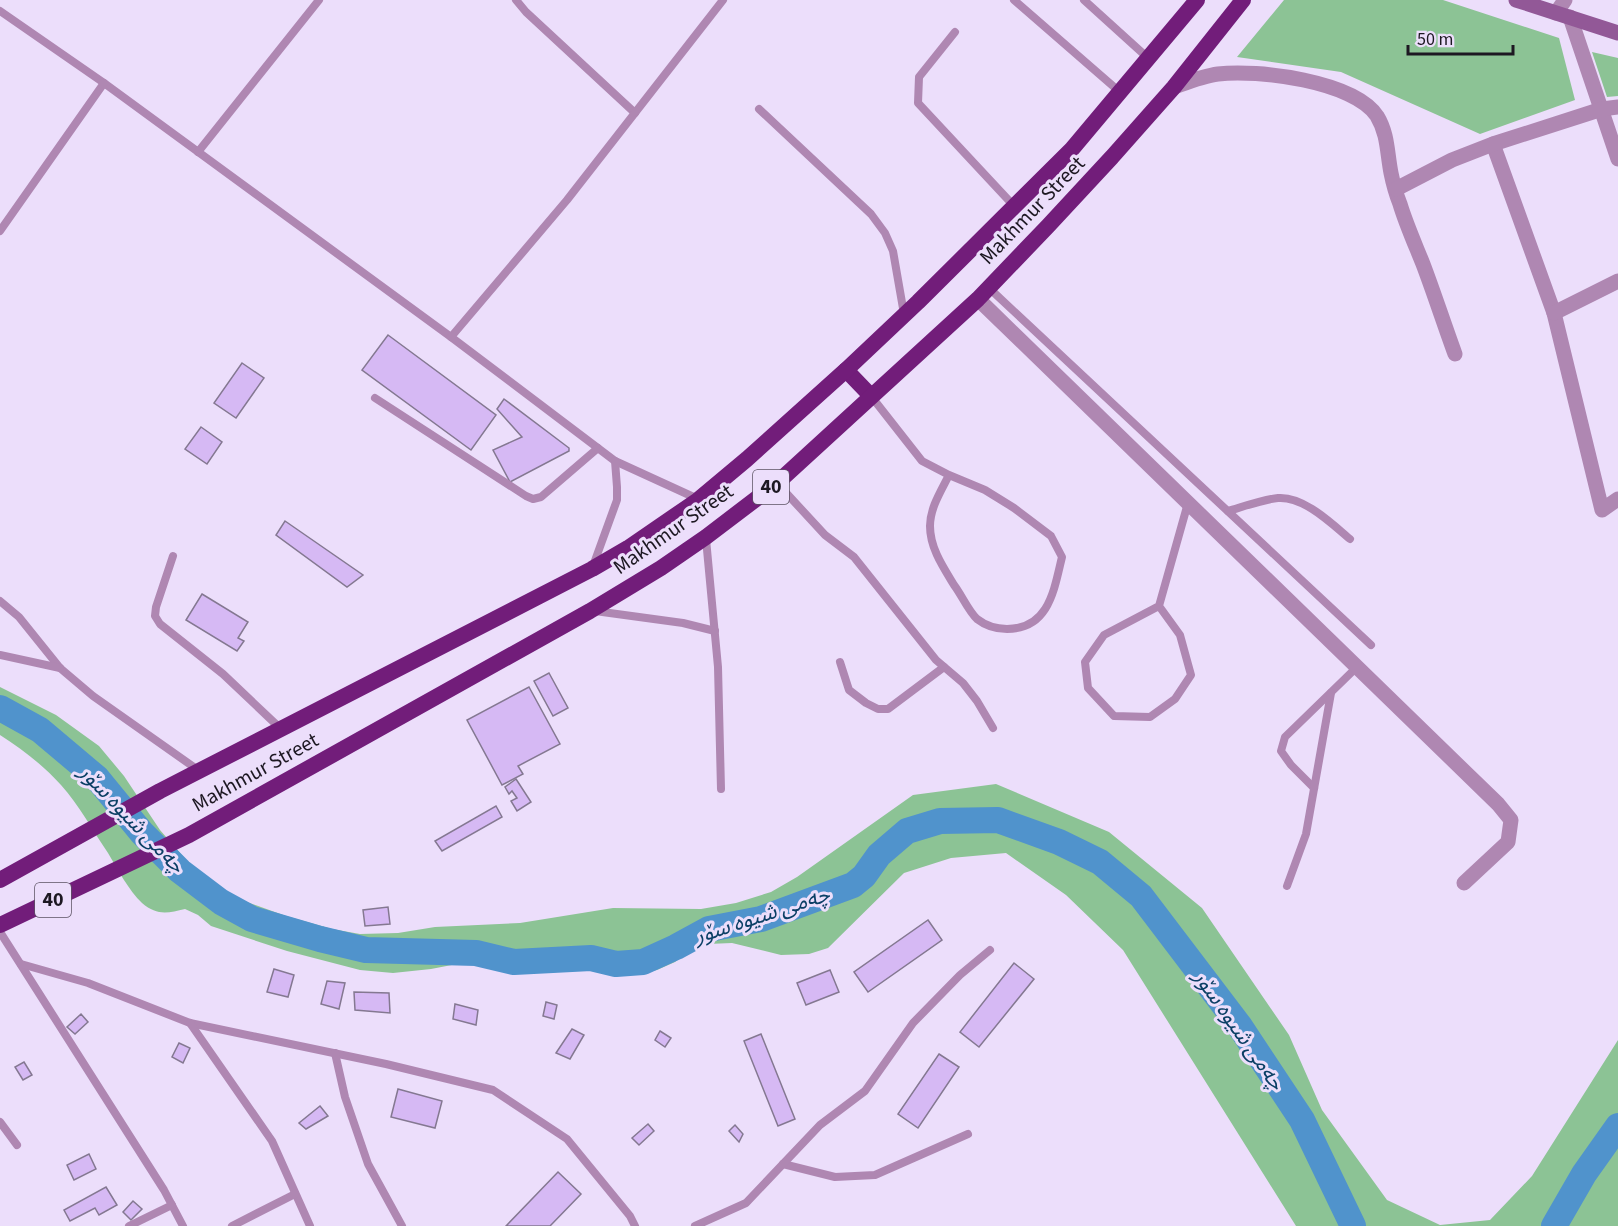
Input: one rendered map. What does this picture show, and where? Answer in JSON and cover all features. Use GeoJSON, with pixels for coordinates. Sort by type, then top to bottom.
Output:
{"type":"FeatureCollection","features":[{"type":"Feature","properties":{"kind":"highway","name":"Makhmur Street"},"geometry":{"type":"LineString","coordinates":[[0,880],[160,791],[592,569],[628,548],[698,500],[739,466],[904,316],[1072,149],[1197,0]]}},
{"type":"Feature","properties":{"kind":"highway","name":"Makhmur Street"},"geometry":{"type":"LineString","coordinates":[[0,925],[189,835],[591,611],[706,537],[777,483],[983,293],[1080,192],[1174,87],[1243,0]]}},
{"type":"Feature","properties":{"kind":"highway"},"geometry":{"type":"LineString","coordinates":[[846,370],[871,396]]}},
{"type":"Feature","properties":{"kind":"main road"},"geometry":{"type":"LineString","coordinates":[[1516,0],[1618,33]]}},
{"type":"Feature","properties":{"kind":"street"},"geometry":{"type":"LineString","coordinates":[[1565,0],[1563,15],[1602,109],[1618,159]]}},
{"type":"Feature","properties":{"kind":"street"},"geometry":{"type":"LineString","coordinates":[[1174,87],[1195,79],[1219,74],[1288,77],[1326,85],[1360,99],[1376,114],[1388,144],[1391,174],[1400,205],[1455,354]]}},
{"type":"Feature","properties":{"kind":"street"},"geometry":{"type":"LineString","coordinates":[[1396,189],[1452,160],[1493,144],[1602,109],[1618,107]]}},
{"type":"Feature","properties":{"kind":"street"},"geometry":{"type":"LineString","coordinates":[[1493,144],[1554,313],[1602,510],[1618,499]]}},
{"type":"Feature","properties":{"kind":"street"},"geometry":{"type":"LineString","coordinates":[[1554,313],[1618,281]]}},
{"type":"Feature","properties":{"kind":"street"},"geometry":{"type":"LineString","coordinates":[[983,293],[1188,503],[1498,804],[1511,820],[1508,842],[1464,883]]}},
{"type":"Feature","properties":{"kind":"lane"},"geometry":{"type":"LineString","coordinates":[[198,152],[319,0]]}},
{"type":"Feature","properties":{"kind":"lane"},"geometry":{"type":"LineString","coordinates":[[516,0],[526,12],[635,113]]}},
{"type":"Feature","properties":{"kind":"lane"},"geometry":{"type":"LineString","coordinates":[[451,337],[567,200],[723,0]]}},
{"type":"Feature","properties":{"kind":"lane"},"geometry":{"type":"LineString","coordinates":[[1014,0],[1121,93]]}},
{"type":"Feature","properties":{"kind":"lane"},"geometry":{"type":"LineString","coordinates":[[1084,0],[1149,59]]}},
{"type":"Feature","properties":{"kind":"lane"},"geometry":{"type":"LineString","coordinates":[[0,11],[104,83],[451,337],[615,461],[698,500]]}},
{"type":"Feature","properties":{"kind":"lane"},"geometry":{"type":"LineString","coordinates":[[955,32],[919,77],[918,103],[1014,206]]}},
{"type":"Feature","properties":{"kind":"lane"},"geometry":{"type":"LineString","coordinates":[[0,231],[104,83]]}},
{"type":"Feature","properties":{"kind":"lane"},"geometry":{"type":"LineString","coordinates":[[759,109],[871,214],[885,232],[893,251],[904,316]]}},
{"type":"Feature","properties":{"kind":"lane"},"geometry":{"type":"LineString","coordinates":[[983,293],[1228,511],[1371,645]]}},
{"type":"Feature","properties":{"kind":"lane"},"geometry":{"type":"LineString","coordinates":[[871,396],[922,461],[985,490],[1014,508],[1051,536],[1062,557],[1053,596],[1040,618],[1016,629],[994,628],[976,618],[947,574],[931,543],[930,524],[937,498],[949,475]]}},
{"type":"Feature","properties":{"kind":"lane"},"geometry":{"type":"LineString","coordinates":[[375,398],[533,499],[541,496],[598,448]]}},
{"type":"Feature","properties":{"kind":"lane"},"geometry":{"type":"LineString","coordinates":[[592,569],[617,500],[615,461]]}},
{"type":"Feature","properties":{"kind":"lane"},"geometry":{"type":"LineString","coordinates":[[777,483],[825,535],[854,557],[936,660],[963,683],[993,728]]}},
{"type":"Feature","properties":{"kind":"lane"},"geometry":{"type":"LineString","coordinates":[[1228,511],[1279,497],[1313,509],[1350,539]]}},
{"type":"Feature","properties":{"kind":"lane"},"geometry":{"type":"LineString","coordinates":[[1159,606],[1180,635],[1191,675],[1175,699],[1150,717],[1114,716],[1088,688],[1085,662],[1104,635],[1159,606],[1188,503]]}},
{"type":"Feature","properties":{"kind":"lane"},"geometry":{"type":"LineString","coordinates":[[706,537],[719,693],[722,789]]}},
{"type":"Feature","properties":{"kind":"lane"},"geometry":{"type":"LineString","coordinates":[[173,556],[155,616],[160,624],[223,674],[281,729]]}},
{"type":"Feature","properties":{"kind":"lane"},"geometry":{"type":"LineString","coordinates":[[0,600],[19,617],[60,668],[93,696],[199,771]]}},
{"type":"Feature","properties":{"kind":"lane"},"geometry":{"type":"LineString","coordinates":[[591,611],[683,623],[715,632]]}},
{"type":"Feature","properties":{"kind":"lane"},"geometry":{"type":"LineString","coordinates":[[0,655],[60,668]]}},
{"type":"Feature","properties":{"kind":"lane"},"geometry":{"type":"LineString","coordinates":[[840,662],[849,690],[878,709],[888,709],[944,667]]}},
{"type":"Feature","properties":{"kind":"lane"},"geometry":{"type":"LineString","coordinates":[[1314,788],[1291,765],[1281,751],[1285,737],[1357,667]]}},
{"type":"Feature","properties":{"kind":"lane"},"geometry":{"type":"LineString","coordinates":[[1287,886],[1306,834],[1331,693]]}},
{"type":"Feature","properties":{"kind":"lane"},"geometry":{"type":"LineString","coordinates":[[0,932],[164,1190],[183,1226]]}},
{"type":"Feature","properties":{"kind":"lane"},"geometry":{"type":"LineString","coordinates":[[695,1226],[746,1203],[820,1125],[866,1092],[913,1023],[960,975],[990,950]]}},
{"type":"Feature","properties":{"kind":"lane"},"geometry":{"type":"LineString","coordinates":[[21,964],[88,983],[190,1023],[386,1064],[493,1090],[567,1139],[630,1216],[635,1226]]}},
{"type":"Feature","properties":{"kind":"lane"},"geometry":{"type":"LineString","coordinates":[[190,1023],[272,1140],[310,1226]]}},
{"type":"Feature","properties":{"kind":"lane"},"geometry":{"type":"LineString","coordinates":[[335,1053],[345,1097],[368,1164],[402,1226]]}},
{"type":"Feature","properties":{"kind":"lane"},"geometry":{"type":"LineString","coordinates":[[0,1122],[17,1145]]}},
{"type":"Feature","properties":{"kind":"lane"},"geometry":{"type":"LineString","coordinates":[[783,1164],[835,1177],[875,1175],[968,1134]]}},
{"type":"Feature","properties":{"kind":"lane"},"geometry":{"type":"LineString","coordinates":[[232,1226],[295,1194]]}},
{"type":"Feature","properties":{"kind":"lane"},"geometry":{"type":"LineString","coordinates":[[129,1226],[172,1205]]}},
{"type":"Feature","properties":{"kind":"green space"},"geometry":{"type":"Polygon","coordinates":[[[1284,0],[1443,0],[1559,38],[1575,100],[1480,134],[1341,72],[1237,57],[1284,0]]]}},
{"type":"Feature","properties":{"kind":"green space"},"geometry":{"type":"Polygon","coordinates":[[[1592,52],[1618,58],[1618,96],[1607,97],[1592,52]]]}},
{"type":"Feature","properties":{"kind":"green space"},"geometry":{"type":"Polygon","coordinates":[[[0,687],[56,715],[99,746],[124,776],[160,830],[194,869],[214,885],[244,901],[286,916],[360,934],[398,933],[435,927],[520,923],[613,908],[701,909],[736,903],[771,892],[797,877],[913,795],[996,784],[1109,832],[1202,908],[1289,1035],[1322,1110],[1387,1200],[1440,1225],[1490,1220],[1532,1176],[1618,1040],[1618,1226],[1296,1226],[1123,950],[1066,895],[1006,853],[951,858],[904,873],[828,948],[809,954],[781,955],[732,943],[708,944],[692,949],[675,962],[657,970],[630,975],[580,970],[546,973],[482,964],[457,964],[393,973],[360,970],[287,951],[211,926],[198,915],[185,909],[158,912],[147,907],[132,892],[80,810],[61,785],[32,758],[0,735],[0,687]]]}},
{"type":"Feature","properties":{"kind":"building"},"geometry":{"type":"Polygon","coordinates":[[[388,335],[496,415],[471,450],[362,370],[388,335]]]}},
{"type":"Feature","properties":{"kind":"building"},"geometry":{"type":"Polygon","coordinates":[[[242,363],[264,378],[236,418],[214,403],[242,363]]]}},
{"type":"Feature","properties":{"kind":"building"},"geometry":{"type":"Polygon","coordinates":[[[504,399],[569,448],[569,451],[510,482],[493,450],[522,437],[497,409],[504,399]]]}},
{"type":"Feature","properties":{"kind":"building"},"geometry":{"type":"Polygon","coordinates":[[[201,427],[222,442],[207,464],[185,449],[201,427]]]}},
{"type":"Feature","properties":{"kind":"building"},"geometry":{"type":"Polygon","coordinates":[[[285,521],[363,575],[347,587],[276,535],[285,521]]]}},
{"type":"Feature","properties":{"kind":"building"},"geometry":{"type":"Polygon","coordinates":[[[202,594],[248,622],[238,638],[244,641],[237,651],[186,620],[202,594]]]}},
{"type":"Feature","properties":{"kind":"building"},"geometry":{"type":"Polygon","coordinates":[[[549,673],[568,708],[553,716],[534,681],[549,673]]]}},
{"type":"Feature","properties":{"kind":"building"},"geometry":{"type":"Polygon","coordinates":[[[529,687],[560,744],[518,766],[523,774],[502,785],[467,720],[529,687]]]}},
{"type":"Feature","properties":{"kind":"building"},"geometry":{"type":"Polygon","coordinates":[[[516,779],[531,802],[517,811],[511,801],[517,798],[512,791],[509,794],[505,787],[516,779]]]}},
{"type":"Feature","properties":{"kind":"building"},"geometry":{"type":"Polygon","coordinates":[[[496,806],[502,817],[442,851],[435,841],[496,806]]]}},
{"type":"Feature","properties":{"kind":"building"},"geometry":{"type":"Polygon","coordinates":[[[388,907],[390,924],[365,926],[363,910],[388,907]]]}},
{"type":"Feature","properties":{"kind":"building"},"geometry":{"type":"Polygon","coordinates":[[[928,920],[942,940],[868,992],[854,972],[928,920]]]}},
{"type":"Feature","properties":{"kind":"building"},"geometry":{"type":"Polygon","coordinates":[[[1014,963],[1034,979],[979,1047],[960,1032],[1014,963]]]}},
{"type":"Feature","properties":{"kind":"building"},"geometry":{"type":"Polygon","coordinates":[[[274,969],[294,975],[288,997],[267,992],[274,969]]]}},
{"type":"Feature","properties":{"kind":"building"},"geometry":{"type":"Polygon","coordinates":[[[830,970],[839,992],[806,1005],[797,983],[830,970]]]}},
{"type":"Feature","properties":{"kind":"building"},"geometry":{"type":"Polygon","coordinates":[[[327,981],[345,983],[339,1009],[321,1004],[327,981]]]}},
{"type":"Feature","properties":{"kind":"building"},"geometry":{"type":"Polygon","coordinates":[[[354,992],[389,993],[390,1013],[355,1010],[354,992]]]}},
{"type":"Feature","properties":{"kind":"building"},"geometry":{"type":"Polygon","coordinates":[[[546,1002],[557,1005],[554,1019],[543,1016],[546,1002]]]}},
{"type":"Feature","properties":{"kind":"building"},"geometry":{"type":"Polygon","coordinates":[[[455,1004],[478,1010],[476,1025],[453,1019],[455,1004]]]}},
{"type":"Feature","properties":{"kind":"building"},"geometry":{"type":"Polygon","coordinates":[[[81,1014],[88,1022],[75,1034],[67,1027],[81,1014]]]}},
{"type":"Feature","properties":{"kind":"building"},"geometry":{"type":"Polygon","coordinates":[[[572,1029],[584,1035],[570,1059],[556,1053],[572,1029]]]}},
{"type":"Feature","properties":{"kind":"building"},"geometry":{"type":"Polygon","coordinates":[[[660,1031],[671,1038],[665,1047],[655,1040],[660,1031]]]}},
{"type":"Feature","properties":{"kind":"building"},"geometry":{"type":"Polygon","coordinates":[[[761,1034],[795,1119],[778,1126],[744,1041],[761,1034]]]}},
{"type":"Feature","properties":{"kind":"building"},"geometry":{"type":"Polygon","coordinates":[[[179,1043],[190,1048],[183,1063],[172,1057],[179,1043]]]}},
{"type":"Feature","properties":{"kind":"building"},"geometry":{"type":"Polygon","coordinates":[[[939,1054],[959,1067],[918,1128],[898,1114],[939,1054]]]}},
{"type":"Feature","properties":{"kind":"building"},"geometry":{"type":"Polygon","coordinates":[[[24,1062],[32,1075],[23,1080],[15,1067],[24,1062]]]}},
{"type":"Feature","properties":{"kind":"building"},"geometry":{"type":"Polygon","coordinates":[[[398,1089],[442,1101],[435,1128],[391,1117],[398,1089]]]}},
{"type":"Feature","properties":{"kind":"building"},"geometry":{"type":"Polygon","coordinates":[[[320,1106],[328,1116],[306,1129],[299,1123],[320,1106]]]}},
{"type":"Feature","properties":{"kind":"building"},"geometry":{"type":"Polygon","coordinates":[[[648,1124],[654,1131],[639,1145],[632,1138],[648,1124]]]}},
{"type":"Feature","properties":{"kind":"building"},"geometry":{"type":"Polygon","coordinates":[[[735,1125],[743,1134],[739,1142],[729,1131],[735,1125]]]}},
{"type":"Feature","properties":{"kind":"building"},"geometry":{"type":"Polygon","coordinates":[[[89,1154],[96,1169],[74,1180],[67,1165],[89,1154]]]}},
{"type":"Feature","properties":{"kind":"building"},"geometry":{"type":"Polygon","coordinates":[[[558,1172],[581,1194],[550,1226],[506,1226],[558,1172]]]}},
{"type":"Feature","properties":{"kind":"building"},"geometry":{"type":"Polygon","coordinates":[[[106,1187],[117,1205],[99,1215],[95,1208],[70,1221],[64,1210],[106,1187]]]}},
{"type":"Feature","properties":{"kind":"building"},"geometry":{"type":"Polygon","coordinates":[[[133,1201],[142,1209],[131,1220],[123,1212],[133,1201]]]}},
{"type":"Feature","properties":{"kind":"waterway","name":"چەمی شیوە سۆر"},"geometry":{"type":"LineString","coordinates":[[0,708],[40,730],[97,778],[142,833],[180,871],[221,902],[252,919],[366,950],[476,953],[514,962],[591,958],[616,964],[643,962],[709,929],[761,919],[853,885],[864,876],[879,855],[907,831],[940,821],[998,820],[1059,842],[1100,862],[1141,896],[1239,1025],[1302,1120],[1353,1226]]}},
{"type":"Feature","properties":{"kind":"waterway","name":"چەمی شیوە سۆر"},"geometry":{"type":"LineString","coordinates":[[1554,1226],[1584,1174],[1618,1126]]}}]}
